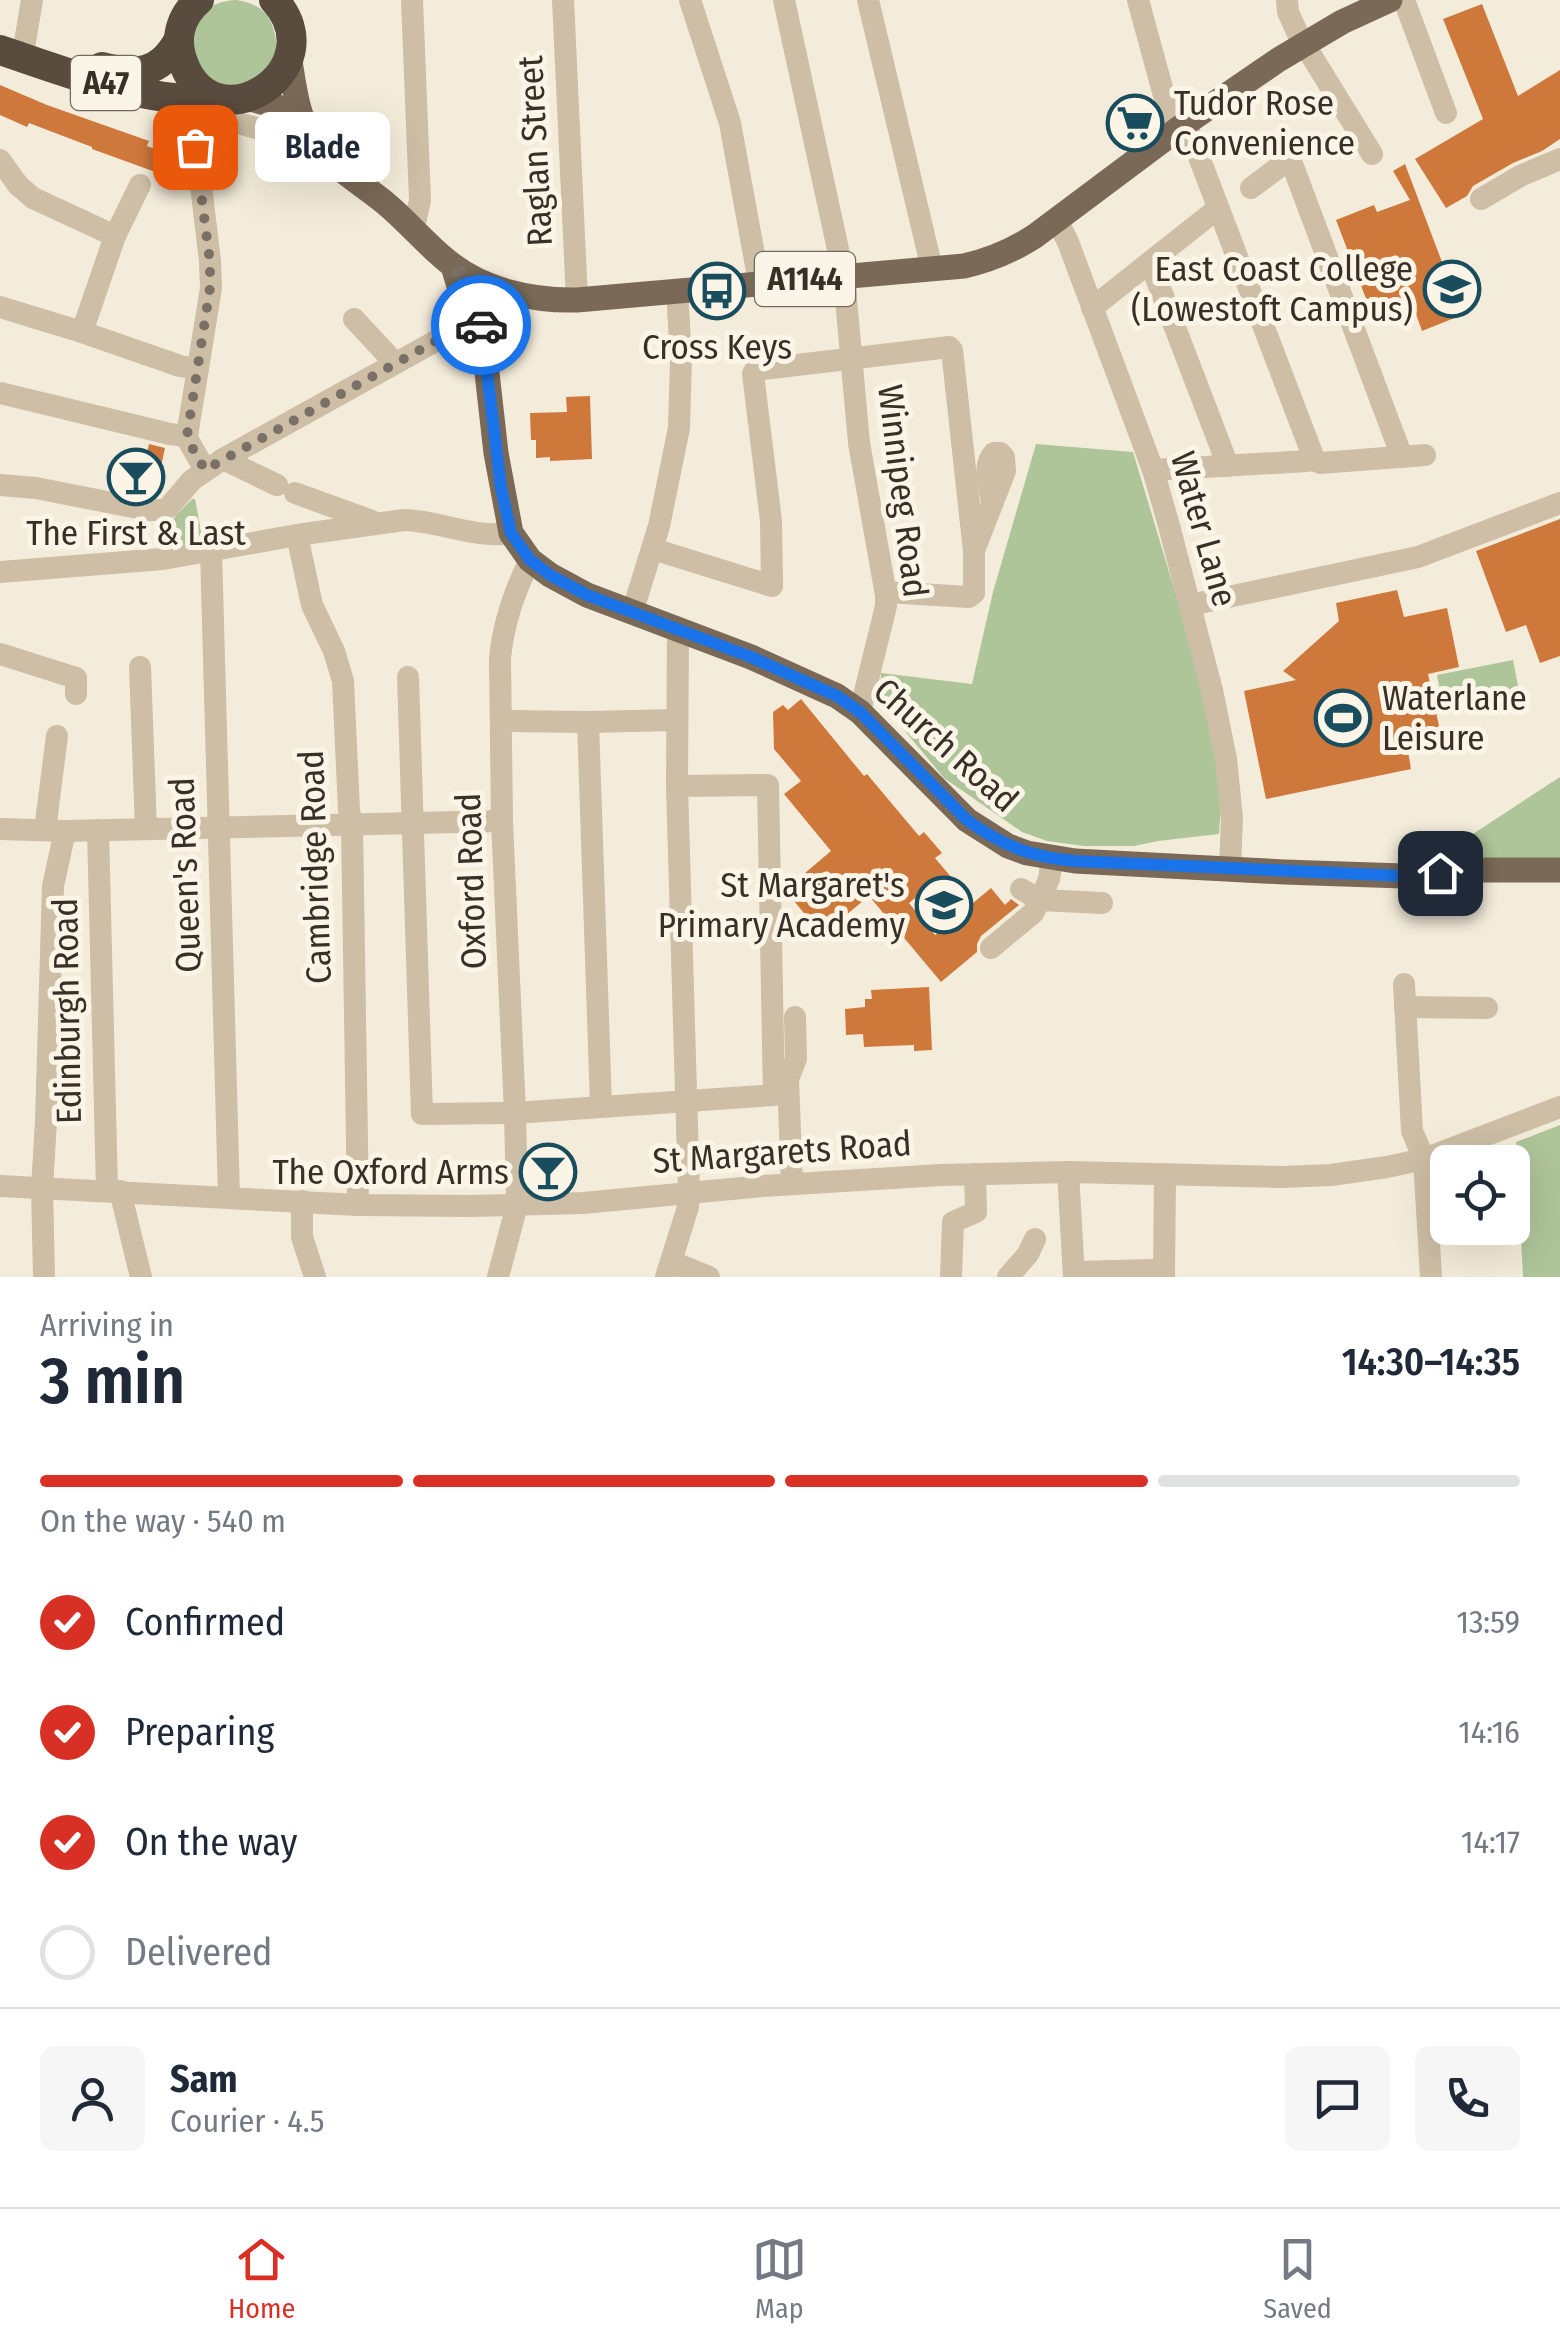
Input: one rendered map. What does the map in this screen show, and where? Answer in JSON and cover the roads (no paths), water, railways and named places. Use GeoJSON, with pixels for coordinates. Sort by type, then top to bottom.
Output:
{"type":"FeatureCollection","features":[{"type":"Feature","properties":{"kind":"highway"},"geometry":{"type":"LineString","coordinates":[[200,0],[182,22],[178,41],[187,72],[214,98],[246,98],[260,92],[290,60],[292,42],[287,20],[274,0]]}},
{"type":"Feature","properties":{"kind":"highway","name":"A47"},"geometry":{"type":"LineString","coordinates":[[8,41],[134,73],[154,68],[169,58],[178,41]]}},
{"type":"Feature","properties":{"kind":"highway","name":"A47"},"geometry":{"type":"LineString","coordinates":[[8,41],[73,74],[180,100],[214,98]]}},
{"type":"Feature","properties":{"kind":"main road","name":"A1144"},"geometry":{"type":"LineString","coordinates":[[246,98],[276,106],[308,131],[328,158],[453,266],[500,290],[577,300],[932,269],[976,263],[1010,252],[1304,43],[1390,0]]}},
{"type":"Feature","properties":{"kind":"main road"},"geometry":{"type":"LineString","coordinates":[[290,60],[308,131]]}},
{"type":"Feature","properties":{"kind":"main road"},"geometry":{"type":"LineString","coordinates":[[453,266],[477,326],[486,364],[496,453],[511,533]]}},
{"type":"Feature","properties":{"kind":"main road"},"geometry":{"type":"LineString","coordinates":[[477,326],[492,306],[518,294]]}},
{"type":"Feature","properties":{"kind":"main road","name":"Church Road"},"geometry":{"type":"LineString","coordinates":[[511,533],[530,560],[587,595],[751,657],[837,696],[860,712],[967,820],[1008,846],[1052,859],[1230,870],[1404,876],[1477,870],[1560,870]]}},
{"type":"Feature","properties":{"kind":"street"},"geometry":{"type":"LineString","coordinates":[[8,41],[32,0]]}},
{"type":"Feature","properties":{"kind":"street"},"geometry":{"type":"LineString","coordinates":[[411,227],[420,200],[412,0]]}},
{"type":"Feature","properties":{"kind":"street","name":"Raglan Street"},"geometry":{"type":"LineString","coordinates":[[563,0],[577,300]]}},
{"type":"Feature","properties":{"kind":"street"},"geometry":{"type":"LineString","coordinates":[[690,0],[730,123],[759,282]]}},
{"type":"Feature","properties":{"kind":"street","name":"Winnipeg Road"},"geometry":{"type":"LineString","coordinates":[[784,0],[844,277],[859,443],[886,592],[860,712]]}},
{"type":"Feature","properties":{"kind":"street"},"geometry":{"type":"LineString","coordinates":[[868,0],[932,269]]}},
{"type":"Feature","properties":{"kind":"street"},"geometry":{"type":"LineString","coordinates":[[1138,0],[1180,128],[1217,209],[1311,459]]}},
{"type":"Feature","properties":{"kind":"street"},"geometry":{"type":"LineString","coordinates":[[1287,0],[1288,12],[1304,43],[1372,154]]}},
{"type":"Feature","properties":{"kind":"street"},"geometry":{"type":"LineString","coordinates":[[1404,0],[1446,113]]}},
{"type":"Feature","properties":{"kind":"street"},"geometry":{"type":"LineString","coordinates":[[126,88],[194,127],[228,120],[290,142],[308,131]]}},
{"type":"Feature","properties":{"kind":"street"},"geometry":{"type":"LineString","coordinates":[[194,127],[210,275],[189,442],[214,465],[375,523]]}},
{"type":"Feature","properties":{"kind":"street"},"geometry":{"type":"LineString","coordinates":[[1482,199],[1520,176],[1560,159]]}},
{"type":"Feature","properties":{"kind":"street"},"geometry":{"type":"LineString","coordinates":[[0,160],[32,198],[116,236]]}},
{"type":"Feature","properties":{"kind":"street"},"geometry":{"type":"LineString","coordinates":[[1153,470],[1414,456],[1291,161],[1251,188]]}},
{"type":"Feature","properties":{"kind":"street"},"geometry":{"type":"LineString","coordinates":[[82,332],[116,236],[140,185]]}},
{"type":"Feature","properties":{"kind":"street"},"geometry":{"type":"LineString","coordinates":[[1092,308],[1217,209]]}},
{"type":"Feature","properties":{"kind":"street","name":"Water Lane"},"geometry":{"type":"LineString","coordinates":[[1057,220],[1153,470],[1190,605],[1226,759],[1232,818],[1230,870]]}},
{"type":"Feature","properties":{"kind":"street"},"geometry":{"type":"LineString","coordinates":[[1150,262],[1228,466]]}},
{"type":"Feature","properties":{"kind":"street"},"geometry":{"type":"LineString","coordinates":[[632,613],[652,550],[678,428],[681,360],[677,290]]}},
{"type":"Feature","properties":{"kind":"street"},"geometry":{"type":"LineString","coordinates":[[0,307],[198,369]]}},
{"type":"Feature","properties":{"kind":"street"},"geometry":{"type":"LineString","coordinates":[[354,319],[395,364]]}},
{"type":"Feature","properties":{"kind":"street"},"geometry":{"type":"LineString","coordinates":[[0,485],[154,510],[169,506],[214,465],[395,364],[477,326]]}},
{"type":"Feature","properties":{"kind":"street"},"geometry":{"type":"LineString","coordinates":[[652,550],[767,586],[773,584],[771,521],[753,374],[756,370],[950,347],[974,551],[973,596],[886,592]]}},
{"type":"Feature","properties":{"kind":"street"},"geometry":{"type":"LineString","coordinates":[[0,394],[187,436]]}},
{"type":"Feature","properties":{"kind":"street"},"geometry":{"type":"LineString","coordinates":[[974,551],[992,502]]}},
{"type":"Feature","properties":{"kind":"street"},"geometry":{"type":"LineString","coordinates":[[1190,605],[1418,557],[1560,503]]}},
{"type":"Feature","properties":{"kind":"street"},"geometry":{"type":"LineString","coordinates":[[0,572],[163,559],[375,523],[422,520],[483,534],[511,533]]}},
{"type":"Feature","properties":{"kind":"street","name":"Cambridge Road"},"geometry":{"type":"LineString","coordinates":[[296,534],[312,605],[334,651],[343,682],[352,826],[358,1204]]}},
{"type":"Feature","properties":{"kind":"street","name":"Queen's Road"},"geometry":{"type":"LineString","coordinates":[[211,551],[229,1197]]}},
{"type":"Feature","properties":{"kind":"street","name":"Oxford Road"},"geometry":{"type":"LineString","coordinates":[[498,1277],[517,1205],[502,822],[500,659],[502,632],[514,592],[530,560]]}},
{"type":"Feature","properties":{"kind":"street"},"geometry":{"type":"LineString","coordinates":[[678,630],[677,786],[690,1194],[669,1270],[709,1277]]}},
{"type":"Feature","properties":{"kind":"street"},"geometry":{"type":"LineString","coordinates":[[0,654],[76,678],[76,694]]}},
{"type":"Feature","properties":{"kind":"street"},"geometry":{"type":"LineString","coordinates":[[140,667],[146,829]]}},
{"type":"Feature","properties":{"kind":"street"},"geometry":{"type":"LineString","coordinates":[[408,677],[422,1114],[515,1113],[774,1095],[768,785],[677,786]]}},
{"type":"Feature","properties":{"kind":"street"},"geometry":{"type":"LineString","coordinates":[[502,721],[676,720]]}},
{"type":"Feature","properties":{"kind":"street"},"geometry":{"type":"LineString","coordinates":[[588,722],[601,1106]]}},
{"type":"Feature","properties":{"kind":"street"},"geometry":{"type":"LineString","coordinates":[[44,1277],[42,1188],[57,736]]}},
{"type":"Feature","properties":{"kind":"street"},"geometry":{"type":"LineString","coordinates":[[0,829],[502,822]]}},
{"type":"Feature","properties":{"kind":"street","name":"Edinburgh Road"},"geometry":{"type":"LineString","coordinates":[[98,830],[114,1191],[141,1277]]}},
{"type":"Feature","properties":{"kind":"street"},"geometry":{"type":"LineString","coordinates":[[1031,894],[1049,879],[1052,859]]}},
{"type":"Feature","properties":{"kind":"street"},"geometry":{"type":"LineString","coordinates":[[1031,894],[1102,903]]}},
{"type":"Feature","properties":{"kind":"street"},"geometry":{"type":"LineString","coordinates":[[991,948],[1033,913],[1031,894]]}},
{"type":"Feature","properties":{"kind":"street"},"geometry":{"type":"LineString","coordinates":[[1431,1277],[1424,1159],[1412,1131],[1405,995],[1487,1008]]}},
{"type":"Feature","properties":{"kind":"street"},"geometry":{"type":"LineString","coordinates":[[792,1184],[788,1079],[796,1059],[795,1018]]}},
{"type":"Feature","properties":{"kind":"street","name":"St Margarets Road"},"geometry":{"type":"LineString","coordinates":[[0,1186],[302,1202],[517,1205],[941,1175],[1068,1172],[1282,1178],[1387,1168],[1424,1159],[1560,1108]]}},
{"type":"Feature","properties":{"kind":"street"},"geometry":{"type":"LineString","coordinates":[[1068,1172],[1074,1274],[1159,1274],[1166,1174]]}},
{"type":"Feature","properties":{"kind":"street"},"geometry":{"type":"LineString","coordinates":[[950,1277],[953,1222],[976,1212],[975,1174]]}},
{"type":"Feature","properties":{"kind":"street"},"geometry":{"type":"LineString","coordinates":[[302,1202],[302,1237],[316,1277]]}},
{"type":"Feature","properties":{"kind":"street"},"geometry":{"type":"LineString","coordinates":[[1008,1277],[1035,1239]]}},
{"type":"Feature","properties":{"kind":"place","name":"Tudor Rose Convenience"},"geometry":{"type":"Point","coordinates":[1135,123]}},
{"type":"Feature","properties":{"kind":"place","name":"Blade"},"geometry":{"type":"Point","coordinates":[195,147]}},
{"type":"Feature","properties":{"kind":"place","name":"East Coast College (Lowestoft Campus)"},"geometry":{"type":"Point","coordinates":[1452,289]}},
{"type":"Feature","properties":{"kind":"place","name":"Cross Keys"},"geometry":{"type":"Point","coordinates":[717,291]}},
{"type":"Feature","properties":{"kind":"place","name":"The First & Last"},"geometry":{"type":"Point","coordinates":[136,477]}},
{"type":"Feature","properties":{"kind":"place","name":"Waterlane Leisure"},"geometry":{"type":"Point","coordinates":[1343,718]}},
{"type":"Feature","properties":{"kind":"place","name":"St Margaret's Primary Academy"},"geometry":{"type":"Point","coordinates":[944,905]}},
{"type":"Feature","properties":{"kind":"place","name":"The Oxford Arms"},"geometry":{"type":"Point","coordinates":[548,1172]}}]}
